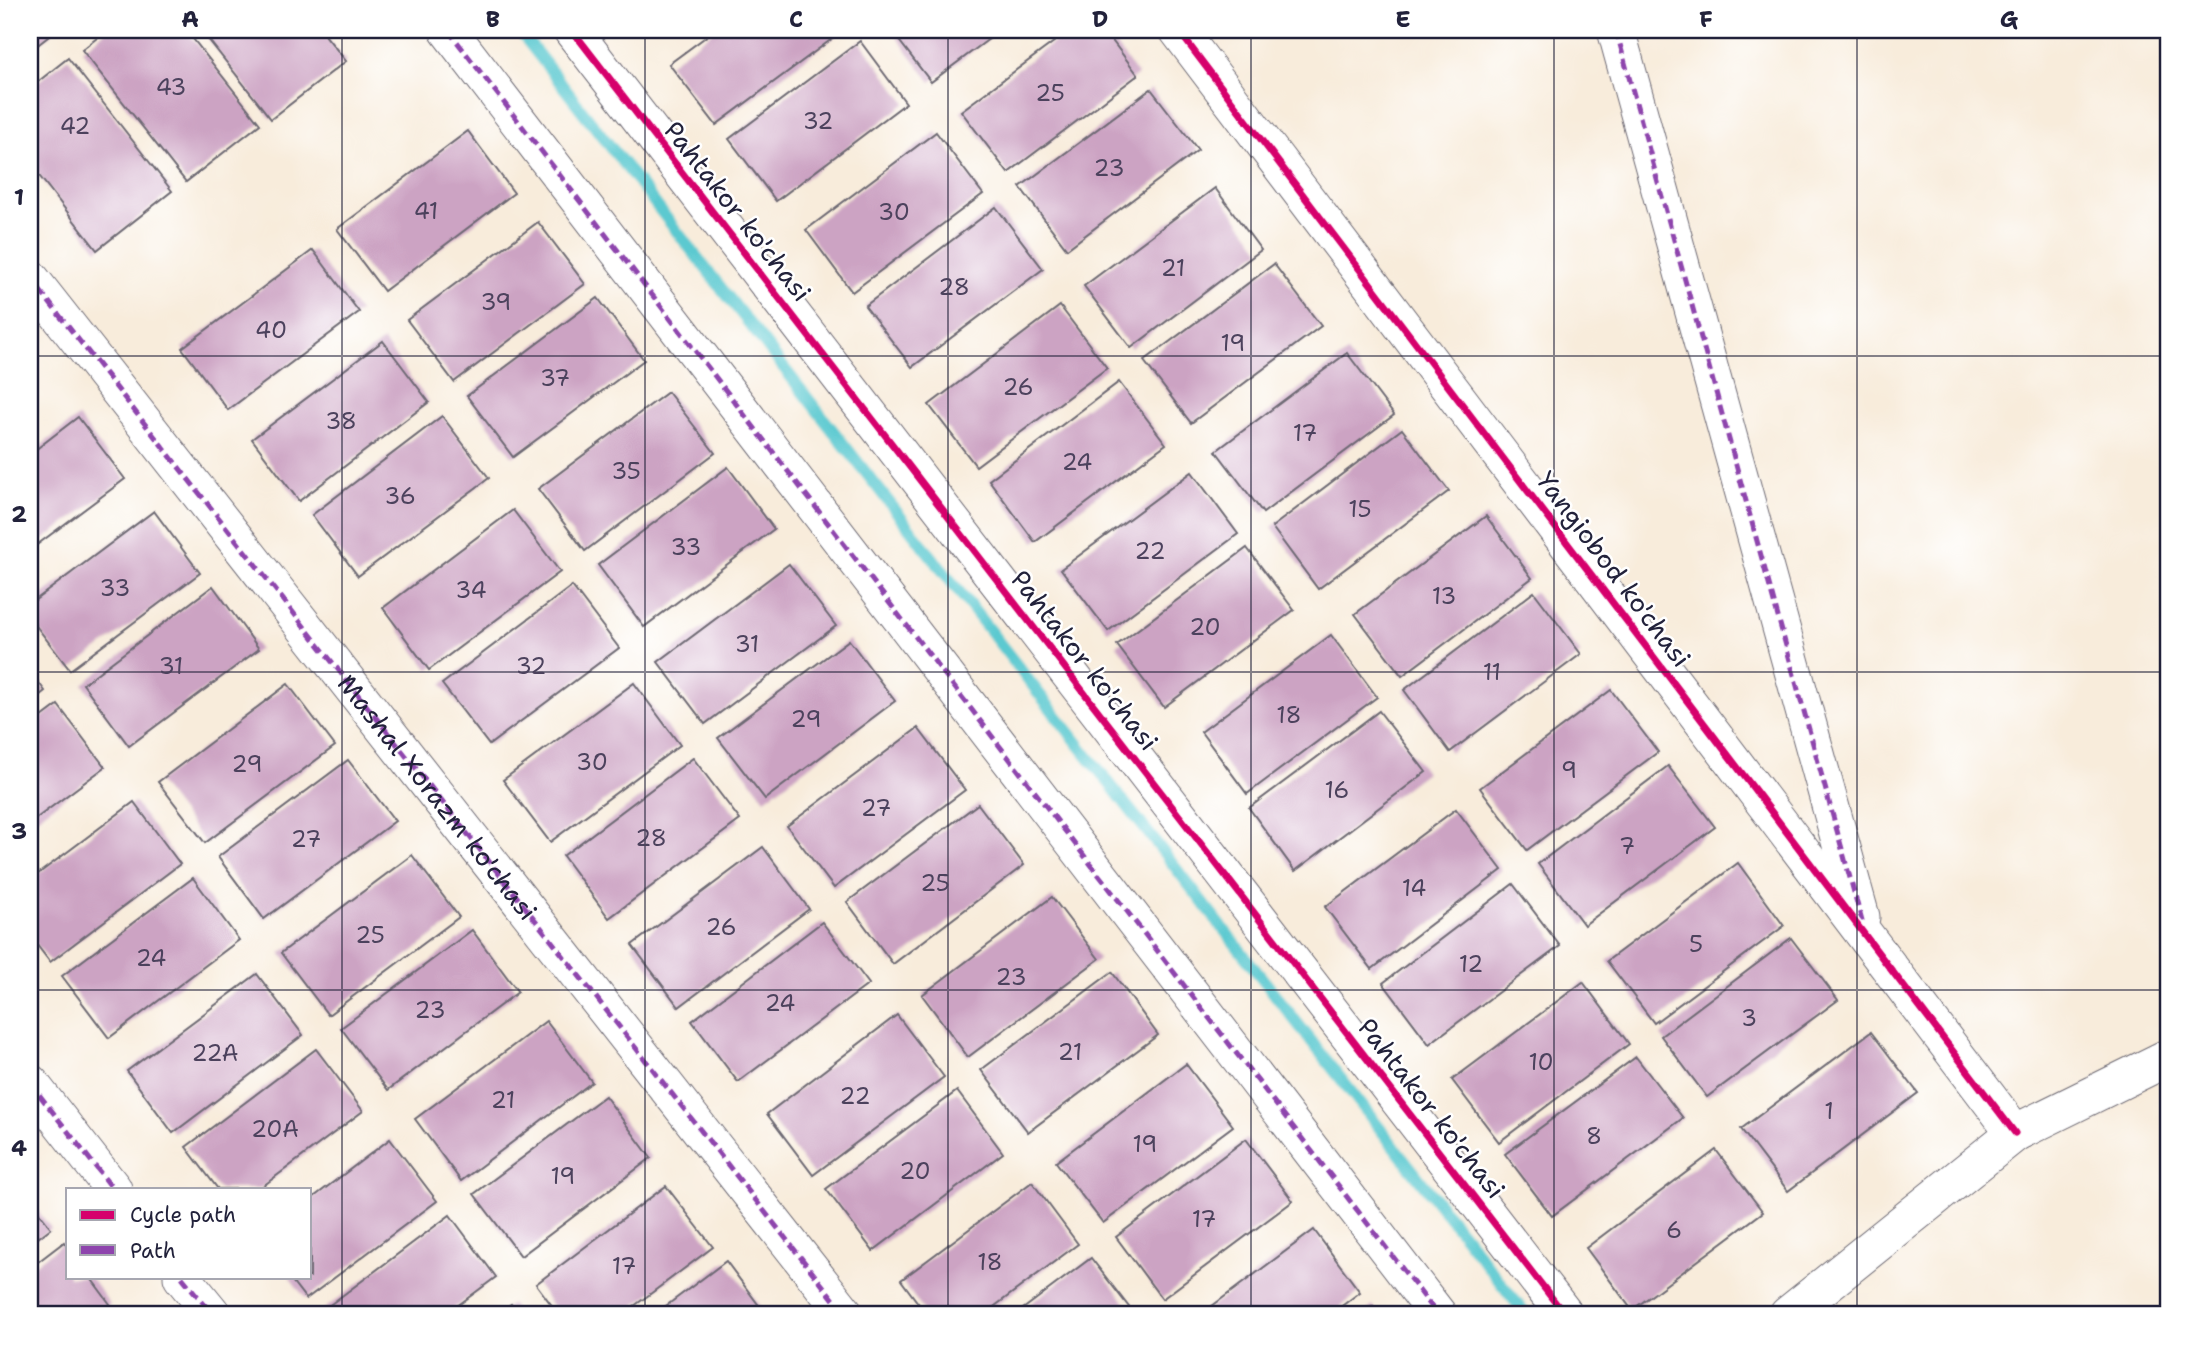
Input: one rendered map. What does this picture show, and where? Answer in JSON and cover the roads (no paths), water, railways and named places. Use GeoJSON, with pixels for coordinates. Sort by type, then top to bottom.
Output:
{"type":"FeatureCollection","features":[{"type":"Feature","properties":{"kind":"street"},"geometry":{"type":"LineString","coordinates":[[448,30],[1438,1315]]}},
{"type":"Feature","properties":{"kind":"street","name":"Pahtakor ko'chasi"},"geometry":{"type":"LineString","coordinates":[[572,30],[1565,1315]]}},
{"type":"Feature","properties":{"kind":"street","name":"Yangiobod ko'chasi"},"geometry":{"type":"LineString","coordinates":[[1178,30],[2015,1133]]}},
{"type":"Feature","properties":{"kind":"street"},"geometry":{"type":"LineString","coordinates":[[1616,30],[1866,935]]}},
{"type":"Feature","properties":{"kind":"street","name":"Mashal Xorazm ko'chasi"},"geometry":{"type":"LineString","coordinates":[[30,278],[846,1315]]}},
{"type":"Feature","properties":{"kind":"street"},"geometry":{"type":"LineString","coordinates":[[1788,1315],[2015,1133],[2169,1057]]}},
{"type":"Feature","properties":{"kind":"street"},"geometry":{"type":"LineString","coordinates":[[30,1083],[112,1188]]}},
{"type":"Feature","properties":{"kind":"street"},"geometry":{"type":"LineString","coordinates":[[183,1278],[213,1315]]}},
{"type":"Feature","properties":{"kind":"waterway"},"geometry":{"type":"LineString","coordinates":[[519,30],[1526,1315]]}}]}
